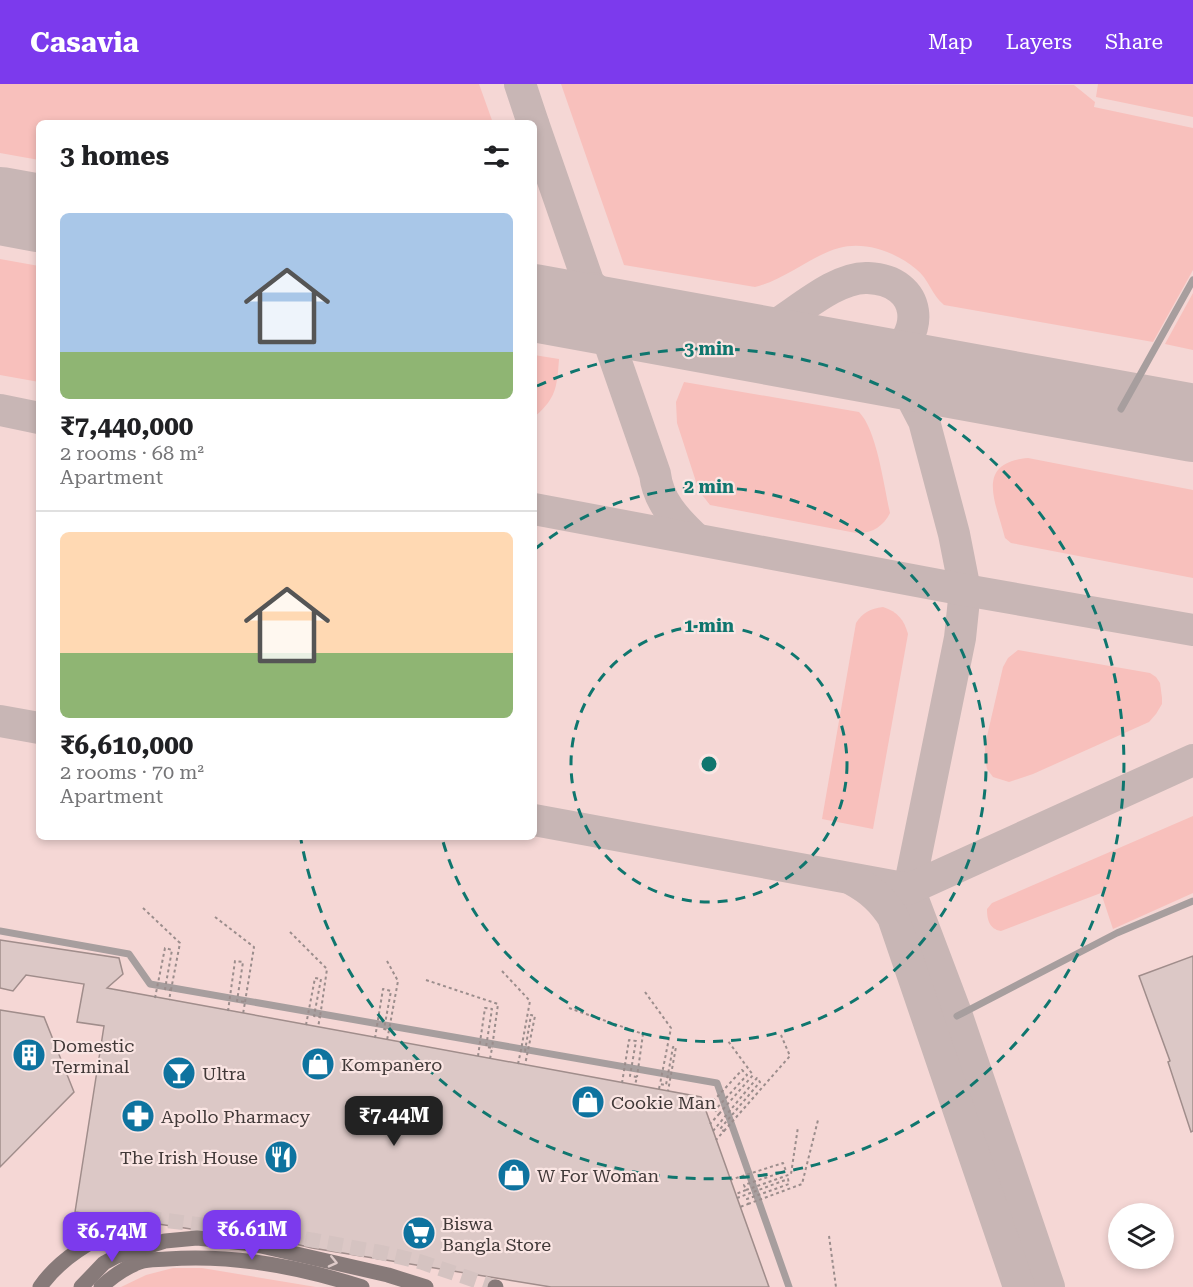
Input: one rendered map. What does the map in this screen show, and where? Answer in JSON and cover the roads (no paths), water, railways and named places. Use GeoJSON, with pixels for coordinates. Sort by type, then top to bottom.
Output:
{"type":"FeatureCollection","features":[{"type":"Feature","properties":{"kind":"street"},"geometry":{"type":"LineString","coordinates":[[40,1287],[70,1257],[99,1237],[124,1226]]}},
{"type":"Feature","properties":{"kind":"street"},"geometry":{"type":"LineString","coordinates":[[99,1237],[141,1261]]}},
{"type":"Feature","properties":{"kind":"street"},"geometry":{"type":"LineString","coordinates":[[81,1287],[104,1263],[117,1256],[165,1241],[197,1238],[253,1244],[388,1275],[426,1287]]}},
{"type":"Feature","properties":{"kind":"street"},"geometry":{"type":"LineString","coordinates":[[101,1287],[141,1261],[196,1257],[260,1262],[319,1274],[362,1287]]}},
{"type":"Feature","properties":{"kind":"lane"},"geometry":{"type":"LineString","coordinates":[[1121,410],[1193,280]]}},
{"type":"Feature","properties":{"kind":"lane"},"geometry":{"type":"LineString","coordinates":[[957,1016],[1117,933],[1193,901]]}},
{"type":"Feature","properties":{"kind":"lane"},"geometry":{"type":"LineString","coordinates":[[0,931],[129,954],[150,984],[717,1083],[789,1287]]}},
{"type":"Feature","properties":{"kind":"tunnel"},"geometry":{"type":"LineString","coordinates":[[124,1226],[147,1218],[290,1236],[421,1262],[495,1287]]}},
{"type":"Feature","properties":{"kind":"place","name":"Domestic Terminal"},"geometry":{"type":"Point","coordinates":[29,1055]}},
{"type":"Feature","properties":{"kind":"place","name":"Kompanero"},"geometry":{"type":"Point","coordinates":[318,1064]}},
{"type":"Feature","properties":{"kind":"place","name":"Ultra"},"geometry":{"type":"Point","coordinates":[179,1073]}},
{"type":"Feature","properties":{"kind":"place","name":"Cookie Man"},"geometry":{"type":"Point","coordinates":[588,1102]}},
{"type":"Feature","properties":{"kind":"place","name":"Apollo Pharmacy"},"geometry":{"type":"Point","coordinates":[138,1116]}},
{"type":"Feature","properties":{"kind":"place","name":"The Irish House"},"geometry":{"type":"Point","coordinates":[281,1157]}},
{"type":"Feature","properties":{"kind":"place","name":"W For Woman"},"geometry":{"type":"Point","coordinates":[514,1175]}},
{"type":"Feature","properties":{"kind":"place","name":"Biswa Bangla Store"},"geometry":{"type":"Point","coordinates":[419,1233]}}]}
